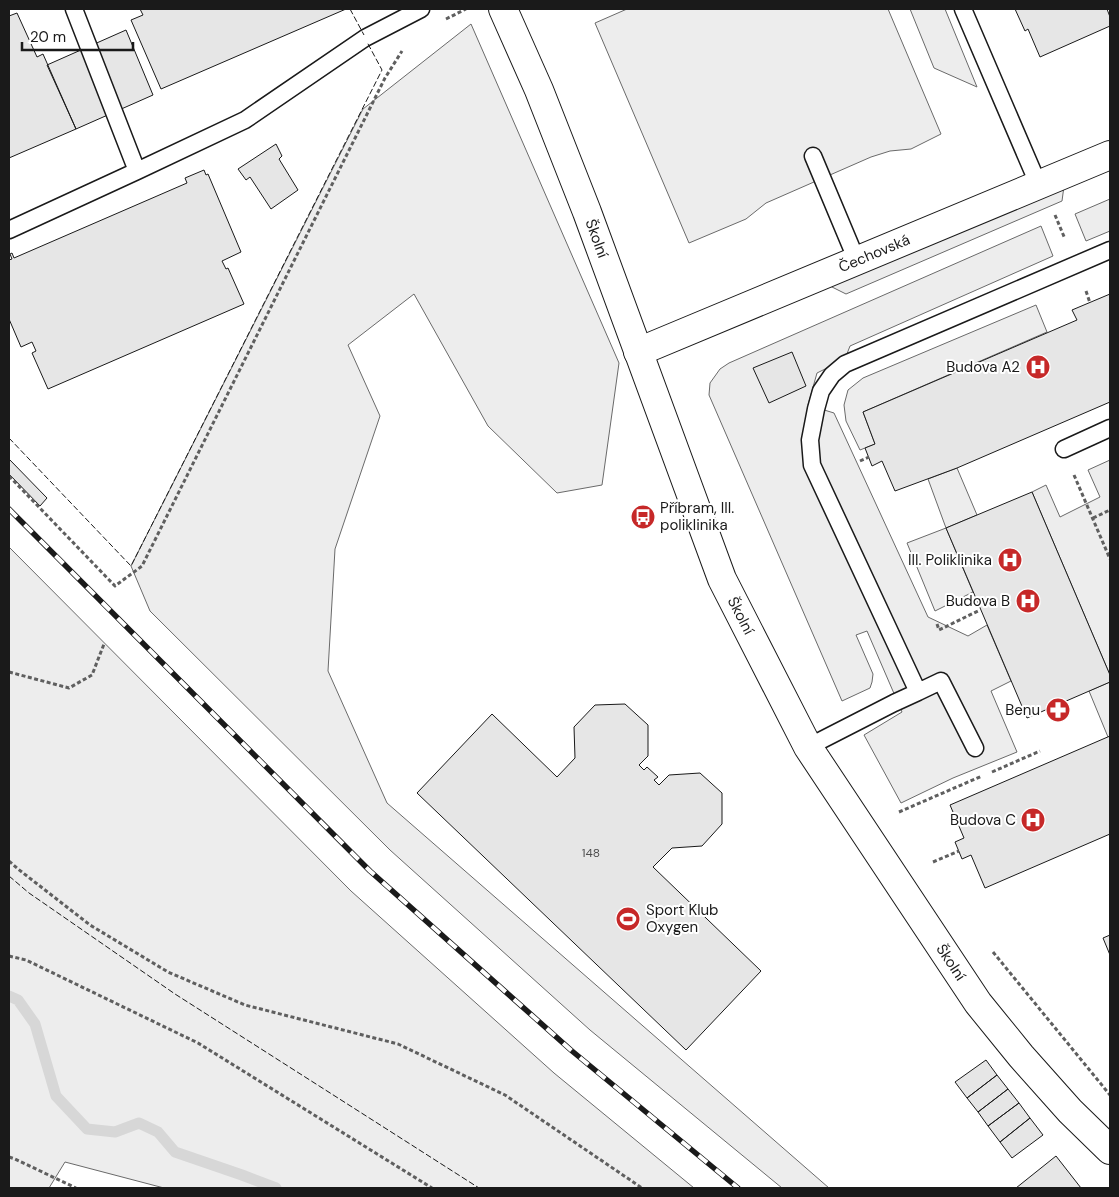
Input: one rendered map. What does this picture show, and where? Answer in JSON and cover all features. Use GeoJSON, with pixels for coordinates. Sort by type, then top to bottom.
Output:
{"type":"FeatureCollection","features":[{"type":"Feature","properties":{"kind":"street","name":"Školní"},"geometry":{"type":"LineString","coordinates":[[503,9],[539,90],[587,212],[722,578],[808,747],[978,1003],[1021,1056],[1070,1111],[1110,1150]]}},
{"type":"Feature","properties":{"kind":"street","name":"Čechovská"},"geometry":{"type":"LineString","coordinates":[[638,352],[1110,155]]}},
{"type":"Feature","properties":{"kind":"lane"},"geometry":{"type":"LineString","coordinates":[[74,9],[137,171]]}},
{"type":"Feature","properties":{"kind":"lane"},"geometry":{"type":"LineString","coordinates":[[9,230],[245,120],[365,38],[421,9]]}},
{"type":"Feature","properties":{"kind":"lane"},"geometry":{"type":"LineString","coordinates":[[962,9],[1038,186]]}},
{"type":"Feature","properties":{"kind":"lane"},"geometry":{"type":"LineString","coordinates":[[813,156],[858,261]]}},
{"type":"Feature","properties":{"kind":"lane"},"geometry":{"type":"LineString","coordinates":[[918,692],[812,465],[810,440],[816,409],[822,391],[832,376],[845,364],[1110,250]]}},
{"type":"Feature","properties":{"kind":"lane"},"geometry":{"type":"LineString","coordinates":[[1064,449],[1110,428]]}},
{"type":"Feature","properties":{"kind":"lane"},"geometry":{"type":"LineString","coordinates":[[808,747],[941,681],[975,748]]}},
{"type":"Feature","properties":{"kind":"path"},"geometry":{"type":"LineString","coordinates":[[442,21],[466,9]]}},
{"type":"Feature","properties":{"kind":"path"},"geometry":{"type":"LineString","coordinates":[[9,476],[114,586],[142,566],[385,78],[405,46]]}},
{"type":"Feature","properties":{"kind":"path"},"geometry":{"type":"LineString","coordinates":[[1055,214],[1067,244]]}},
{"type":"Feature","properties":{"kind":"path"},"geometry":{"type":"LineString","coordinates":[[1064,449],[1110,559]]}},
{"type":"Feature","properties":{"kind":"path"},"geometry":{"type":"LineString","coordinates":[[860,461],[868,457]]}},
{"type":"Feature","properties":{"kind":"path"},"geometry":{"type":"LineString","coordinates":[[1093,518],[1110,510]]}},
{"type":"Feature","properties":{"kind":"path"},"geometry":{"type":"LineString","coordinates":[[936,624],[939,630],[980,610]]}},
{"type":"Feature","properties":{"kind":"path"},"geometry":{"type":"LineString","coordinates":[[9,672],[69,688],[92,675],[104,644]]}},
{"type":"Feature","properties":{"kind":"path"},"geometry":{"type":"LineString","coordinates":[[899,812],[1040,752]]}},
{"type":"Feature","properties":{"kind":"path"},"geometry":{"type":"LineString","coordinates":[[933,862],[959,851]]}},
{"type":"Feature","properties":{"kind":"path"},"geometry":{"type":"LineString","coordinates":[[9,860],[90,925],[168,972],[245,1005],[398,1044],[505,1095],[642,1188]]}},
{"type":"Feature","properties":{"kind":"path"},"geometry":{"type":"LineString","coordinates":[[994,952],[1110,1095]]}},
{"type":"Feature","properties":{"kind":"path"},"geometry":{"type":"LineString","coordinates":[[9,956],[26,960],[198,1043],[432,1188]]}},
{"type":"Feature","properties":{"kind":"path"},"geometry":{"type":"LineString","coordinates":[[9,1157],[76,1188]]}},
{"type":"Feature","properties":{"kind":"shaded area"},"geometry":{"type":"Polygon","coordinates":[[[627,9],[888,9],[941,134],[911,149],[890,151],[871,157],[766,203],[746,219],[689,243],[595,23],[627,9]]]}},
{"type":"Feature","properties":{"kind":"shaded area"},"geometry":{"type":"Polygon","coordinates":[[[910,9],[945,9],[977,87],[934,68],[910,9]]]}},
{"type":"Feature","properties":{"kind":"shaded area"},"geometry":{"type":"Polygon","coordinates":[[[471,24],[619,363],[602,485],[557,493],[488,426],[414,294],[348,345],[380,416],[335,549],[328,671],[387,803],[829,1188],[782,1188],[590,1030],[390,850],[150,611],[131,566],[363,109],[471,24]]]}},
{"type":"Feature","properties":{"kind":"shaded area"},"geometry":{"type":"Polygon","coordinates":[[[1064,186],[1062,201],[846,294],[830,286],[1064,186]]]}},
{"type":"Feature","properties":{"kind":"shaded area"},"geometry":{"type":"Polygon","coordinates":[[[1110,199],[1110,231],[1086,241],[1075,214],[1110,199]]]}},
{"type":"Feature","properties":{"kind":"shaded area"},"geometry":{"type":"Polygon","coordinates":[[[1041,226],[1053,256],[850,346],[845,359],[817,373],[808,405],[834,413],[928,617],[968,636],[987,625],[1011,681],[991,691],[1017,752],[953,778],[901,803],[864,735],[902,712],[867,631],[856,635],[873,674],[870,688],[842,701],[709,395],[710,383],[720,369],[729,363],[1041,226]]]}},
{"type":"Feature","properties":{"kind":"shaded area"},"geometry":{"type":"Polygon","coordinates":[[[1036,305],[1047,332],[863,412],[875,444],[860,450],[846,421],[844,405],[848,390],[863,378],[1036,305]]]}},
{"type":"Feature","properties":{"kind":"shaded area"},"geometry":{"type":"Polygon","coordinates":[[[1110,460],[1110,675],[1032,492],[1046,485],[1060,517],[1100,497],[1088,470],[1110,460]]]}},
{"type":"Feature","properties":{"kind":"shaded area"},"geometry":{"type":"Polygon","coordinates":[[[957,468],[977,515],[946,528],[928,479],[957,468]]]}},
{"type":"Feature","properties":{"kind":"shaded area"},"geometry":{"type":"Polygon","coordinates":[[[946,528],[973,592],[935,611],[907,543],[946,528]]]}},
{"type":"Feature","properties":{"kind":"shaded area"},"geometry":{"type":"Polygon","coordinates":[[[9,547],[351,891],[554,1073],[694,1188],[164,1188],[65,1162],[49,1188],[9,1188],[9,547]]]}},
{"type":"Feature","properties":{"kind":"shaded area"},"geometry":{"type":"Polygon","coordinates":[[[1110,682],[1110,736],[1108,737],[1089,691],[1110,682]]]}},
{"type":"Feature","properties":{"kind":"building"},"geometry":{"type":"Polygon","coordinates":[[[140,9],[346,9],[161,89],[131,20],[143,15],[140,9]]]}},
{"type":"Feature","properties":{"kind":"building"},"geometry":{"type":"Polygon","coordinates":[[[1015,9],[1107,9],[1110,17],[1110,26],[1040,57],[1028,29],[1025,31],[1015,9]]]}},
{"type":"Feature","properties":{"kind":"building"},"geometry":{"type":"Polygon","coordinates":[[[17,13],[37,57],[43,54],[76,129],[9,158],[9,16],[17,13]]]}},
{"type":"Feature","properties":{"kind":"building"},"geometry":{"type":"Polygon","coordinates":[[[126,30],[153,95],[76,129],[47,65],[126,30]]]}},
{"type":"Feature","properties":{"kind":"building"},"geometry":{"type":"Polygon","coordinates":[[[276,144],[282,156],[279,159],[298,190],[271,209],[250,177],[246,180],[238,169],[276,144]]]}},
{"type":"Feature","properties":{"kind":"building"},"geometry":{"type":"Polygon","coordinates":[[[204,170],[206,175],[208,174],[241,252],[222,261],[226,269],[228,268],[244,304],[48,389],[32,353],[36,351],[32,342],[21,347],[9,319],[9,260],[12,259],[10,254],[12,253],[14,258],[187,183],[185,178],[204,170]]]}},
{"type":"Feature","properties":{"kind":"building","name":"Budova A2"},"geometry":{"type":"Polygon","coordinates":[[[1110,294],[1110,402],[957,468],[895,491],[882,461],[872,466],[865,448],[875,444],[863,412],[1077,320],[1072,310],[1110,294]]]}},
{"type":"Feature","properties":{"kind":"building"},"geometry":{"type":"Polygon","coordinates":[[[792,352],[806,386],[769,403],[753,368],[792,352]]]}},
{"type":"Feature","properties":{"kind":"building"},"geometry":{"type":"Polygon","coordinates":[[[9,459],[47,498],[40,506],[9,474],[9,459]]]}},
{"type":"Feature","properties":{"kind":"building","name":"Budova B"},"geometry":{"type":"Polygon","coordinates":[[[1032,492],[1110,675],[1110,682],[1027,718],[946,528],[1032,492]]]}},
{"type":"Feature","properties":{"kind":"building","name":"Sport Klub Oxygen"},"geometry":{"type":"Polygon","coordinates":[[[625,704],[648,725],[648,756],[639,765],[644,770],[647,767],[658,777],[654,780],[659,785],[669,775],[700,773],[722,793],[722,824],[702,846],[672,848],[653,867],[761,971],[686,1050],[417,793],[492,714],[557,777],[575,758],[574,727],[595,705],[625,704]]]}},
{"type":"Feature","properties":{"kind":"building","name":"Budova C"},"geometry":{"type":"Polygon","coordinates":[[[1110,736],[1110,834],[985,888],[971,855],[962,859],[955,842],[964,838],[950,805],[1110,736]]]}},
{"type":"Feature","properties":{"kind":"building"},"geometry":{"type":"Polygon","coordinates":[[[1110,935],[1110,955],[1103,938],[1110,935]]]}},
{"type":"Feature","properties":{"kind":"building"},"geometry":{"type":"Polygon","coordinates":[[[986,1060],[997,1075],[967,1098],[955,1082],[986,1060]]]}},
{"type":"Feature","properties":{"kind":"building"},"geometry":{"type":"Polygon","coordinates":[[[997,1075],[1008,1089],[978,1112],[967,1098],[997,1075]]]}},
{"type":"Feature","properties":{"kind":"building"},"geometry":{"type":"Polygon","coordinates":[[[1008,1089],[1019,1103],[988,1126],[978,1112],[1008,1089]]]}},
{"type":"Feature","properties":{"kind":"building"},"geometry":{"type":"Polygon","coordinates":[[[1019,1103],[1030,1118],[1000,1142],[988,1126],[1019,1103]]]}},
{"type":"Feature","properties":{"kind":"building"},"geometry":{"type":"Polygon","coordinates":[[[1030,1118],[1043,1135],[1012,1158],[1000,1142],[1030,1118]]]}},
{"type":"Feature","properties":{"kind":"building"},"geometry":{"type":"Polygon","coordinates":[[[1056,1156],[1081,1188],[1016,1188],[1056,1156]]]}},
{"type":"Feature","properties":{"kind":"waterway"},"geometry":{"type":"LineString","coordinates":[[9,996],[18,1000],[35,1024],[56,1096],[87,1129],[115,1132],[139,1123],[158,1132],[175,1152],[276,1188]]}},
{"type":"Feature","properties":{"kind":"railway"},"geometry":{"type":"LineString","coordinates":[[9,509],[370,871],[572,1051],[738,1188]]}},
{"type":"Feature","properties":{"kind":"fence"},"geometry":{"type":"LineString","coordinates":[[350,9],[364,35]]}},
{"type":"Feature","properties":{"kind":"fence"},"geometry":{"type":"LineString","coordinates":[[9,438],[131,566],[382,70],[367,42]]}},
{"type":"Feature","properties":{"kind":"fence"},"geometry":{"type":"LineString","coordinates":[[9,876],[29,893],[175,994],[479,1188]]}},
{"type":"Feature","properties":{"kind":"place","name":"Budova A2"},"geometry":{"type":"Point","coordinates":[1038,367]}},
{"type":"Feature","properties":{"kind":"place","name":"Příbram, III. poliklinika"},"geometry":{"type":"Point","coordinates":[643,517]}},
{"type":"Feature","properties":{"kind":"place","name":"III. Poliklinika"},"geometry":{"type":"Point","coordinates":[1010,560]}},
{"type":"Feature","properties":{"kind":"place","name":"Budova B"},"geometry":{"type":"Point","coordinates":[1028,601]}},
{"type":"Feature","properties":{"kind":"place","name":"Benu"},"geometry":{"type":"Point","coordinates":[1058,710]}},
{"type":"Feature","properties":{"kind":"place","name":"Budova C"},"geometry":{"type":"Point","coordinates":[1033,820]}},
{"type":"Feature","properties":{"kind":"place","name":"Sport Klub Oxygen"},"geometry":{"type":"Point","coordinates":[628,919]}}]}
